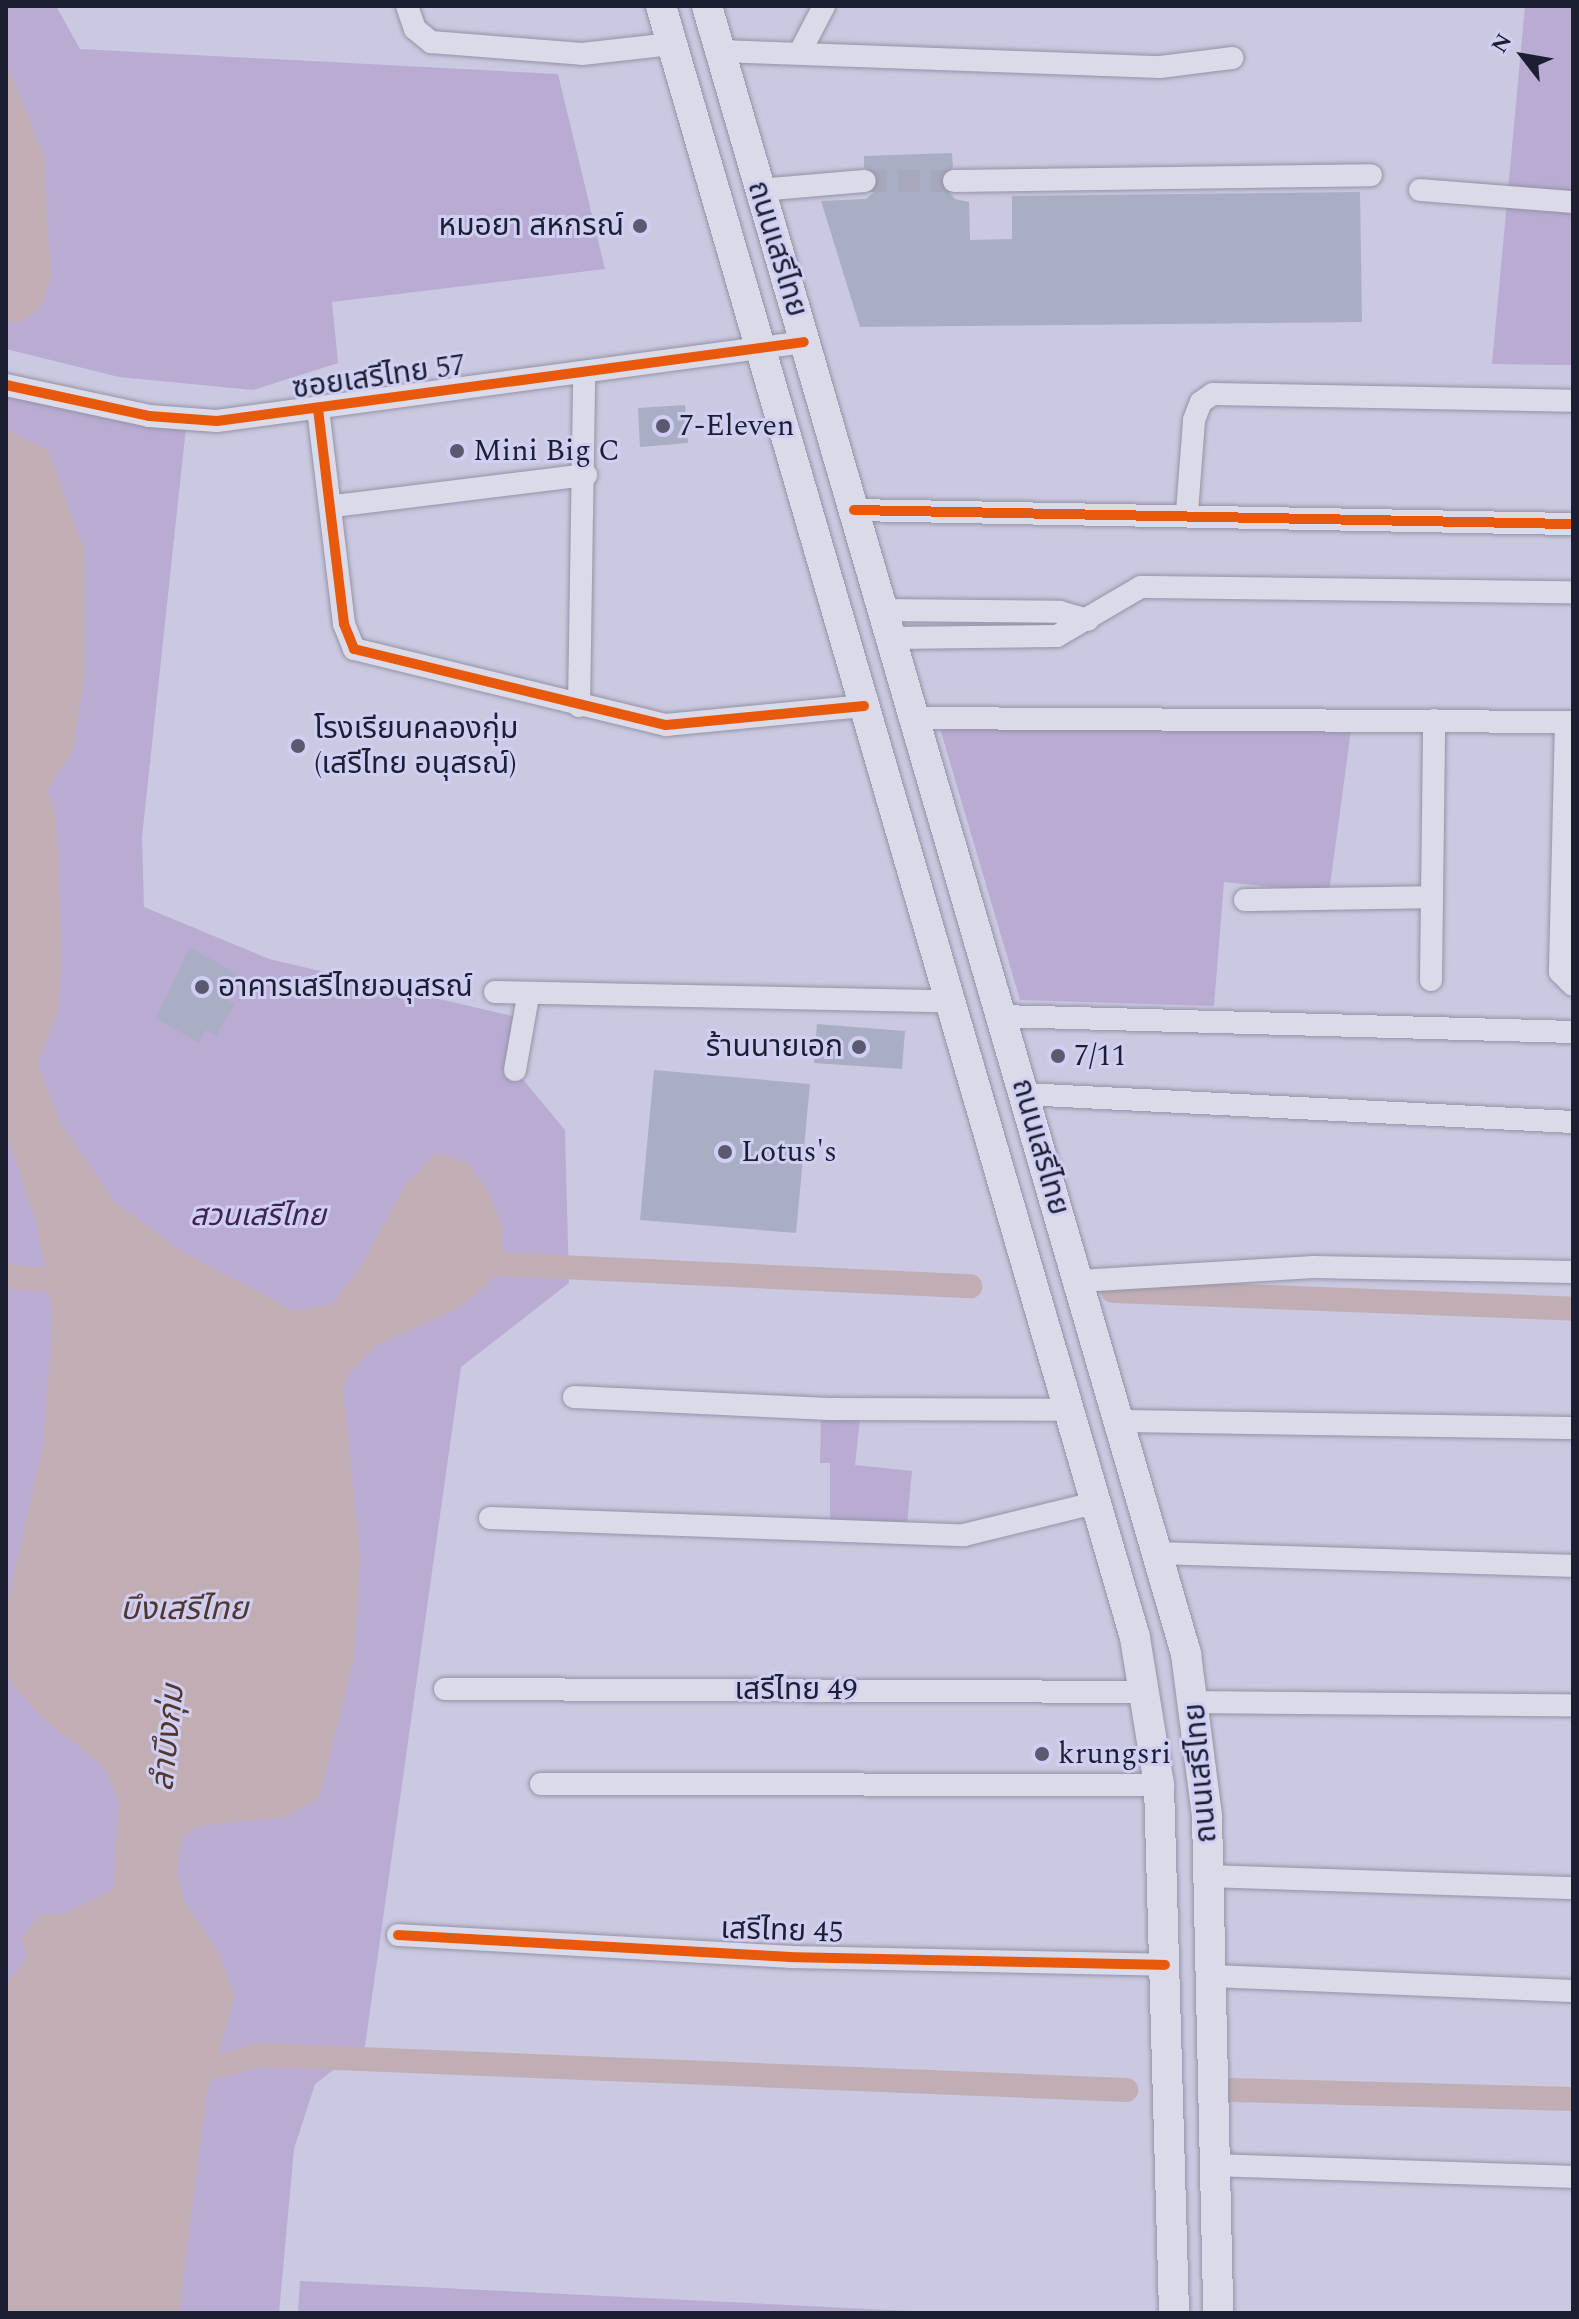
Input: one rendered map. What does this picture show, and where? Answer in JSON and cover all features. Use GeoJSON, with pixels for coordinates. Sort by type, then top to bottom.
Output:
{"type":"FeatureCollection","features":[{"type":"Feature","properties":{"kind":"main road","name":"ถนนเสรีไทย"},"geometry":{"type":"LineString","coordinates":[[661,6],[759,350],[1072,1410],[1147,1692],[1159,1785],[1174,2313]]}},
{"type":"Feature","properties":{"kind":"main road","name":"ถนนเสรีไทย"},"geometry":{"type":"LineString","coordinates":[[707,6],[1160,1553],[1195,1702],[1210,1876],[1218,2313]]}},
{"type":"Feature","properties":{"kind":"street"},"geometry":{"type":"LineString","coordinates":[[407,6],[415,29],[431,42],[569,54],[671,44]]}},
{"type":"Feature","properties":{"kind":"street"},"geometry":{"type":"LineString","coordinates":[[800,52],[824,6]]}},
{"type":"Feature","properties":{"kind":"street"},"geometry":{"type":"LineString","coordinates":[[720,51],[1160,67],[1232,58]]}},
{"type":"Feature","properties":{"kind":"street"},"geometry":{"type":"LineString","coordinates":[[954,181],[1371,175]]}},
{"type":"Feature","properties":{"kind":"street"},"geometry":{"type":"LineString","coordinates":[[759,190],[865,181]]}},
{"type":"Feature","properties":{"kind":"street"},"geometry":{"type":"LineString","coordinates":[[1420,190],[1573,202]]}},
{"type":"Feature","properties":{"kind":"street","name":"ซอยเสรีไทย 57"},"geometry":{"type":"LineString","coordinates":[[6,385],[187,420],[318,409],[804,342]]}},
{"type":"Feature","properties":{"kind":"street"},"geometry":{"type":"LineString","coordinates":[[579,706],[586,475],[584,373]]}},
{"type":"Feature","properties":{"kind":"street"},"geometry":{"type":"LineString","coordinates":[[1187,512],[1194,420],[1201,402],[1213,394],[1573,401]]}},
{"type":"Feature","properties":{"kind":"street"},"geometry":{"type":"LineString","coordinates":[[318,409],[334,506],[344,624],[354,649],[666,725],[703,725],[864,706]]}},
{"type":"Feature","properties":{"kind":"street"},"geometry":{"type":"LineString","coordinates":[[334,506],[586,475]]}},
{"type":"Feature","properties":{"kind":"street"},"geometry":{"type":"LineString","coordinates":[[854,510],[1187,512],[1573,524]]}},
{"type":"Feature","properties":{"kind":"street"},"geometry":{"type":"LineString","coordinates":[[887,624],[958,636],[1057,636],[1088,620],[1116,597],[1141,587],[1573,592]]}},
{"type":"Feature","properties":{"kind":"street"},"geometry":{"type":"LineString","coordinates":[[887,624],[957,612],[1060,612],[1088,620]]}},
{"type":"Feature","properties":{"kind":"street"},"geometry":{"type":"LineString","coordinates":[[957,612],[958,636]]}},
{"type":"Feature","properties":{"kind":"street"},"geometry":{"type":"LineString","coordinates":[[915,718],[1569,722],[1560,972],[1573,985]]}},
{"type":"Feature","properties":{"kind":"street"},"geometry":{"type":"LineString","coordinates":[[1431,980],[1434,720]]}},
{"type":"Feature","properties":{"kind":"street"},"geometry":{"type":"LineString","coordinates":[[1245,900],[1432,897]]}},
{"type":"Feature","properties":{"kind":"street"},"geometry":{"type":"LineString","coordinates":[[495,992],[528,996],[954,1002]]}},
{"type":"Feature","properties":{"kind":"street"},"geometry":{"type":"LineString","coordinates":[[515,1070],[528,996]]}},
{"type":"Feature","properties":{"kind":"street"},"geometry":{"type":"LineString","coordinates":[[1001,1016],[1573,1032]]}},
{"type":"Feature","properties":{"kind":"street"},"geometry":{"type":"LineString","coordinates":[[1024,1094],[1573,1122]]}},
{"type":"Feature","properties":{"kind":"street"},"geometry":{"type":"LineString","coordinates":[[1079,1281],[1314,1267],[1573,1272]]}},
{"type":"Feature","properties":{"kind":"street"},"geometry":{"type":"LineString","coordinates":[[574,1397],[829,1409],[1072,1410]]}},
{"type":"Feature","properties":{"kind":"street"},"geometry":{"type":"LineString","coordinates":[[1120,1421],[1573,1428]]}},
{"type":"Feature","properties":{"kind":"street"},"geometry":{"type":"LineString","coordinates":[[490,1518],[964,1535],[1098,1502]]}},
{"type":"Feature","properties":{"kind":"street"},"geometry":{"type":"LineString","coordinates":[[1160,1553],[1573,1566]]}},
{"type":"Feature","properties":{"kind":"street","name":"เสรีไทย 49"},"geometry":{"type":"LineString","coordinates":[[445,1689],[1147,1692]]}},
{"type":"Feature","properties":{"kind":"street"},"geometry":{"type":"LineString","coordinates":[[1195,1702],[1573,1705]]}},
{"type":"Feature","properties":{"kind":"street"},"geometry":{"type":"LineString","coordinates":[[541,1784],[1159,1785]]}},
{"type":"Feature","properties":{"kind":"street"},"geometry":{"type":"LineString","coordinates":[[1210,1876],[1573,1888]]}},
{"type":"Feature","properties":{"kind":"street","name":"เสรีไทย 45"},"geometry":{"type":"LineString","coordinates":[[398,1935],[790,1957],[1165,1965]]}},
{"type":"Feature","properties":{"kind":"street"},"geometry":{"type":"LineString","coordinates":[[1212,1976],[1573,1991]]}},
{"type":"Feature","properties":{"kind":"street"},"geometry":{"type":"LineString","coordinates":[[1215,2165],[1573,2177]]}},
{"type":"Feature","properties":{"kind":"green space"},"geometry":{"type":"Polygon","coordinates":[[[6,6],[56,6],[80,49],[558,74],[605,269],[332,302],[338,363],[253,390],[119,377],[6,349],[6,6]]]}},
{"type":"Feature","properties":{"kind":"green space"},"geometry":{"type":"Polygon","coordinates":[[[1525,6],[1573,6],[1573,365],[1492,364],[1525,6]]]}},
{"type":"Feature","properties":{"kind":"green space","name":"สวนเสรีไทย"},"geometry":{"type":"Polygon","coordinates":[[[6,374],[187,418],[142,837],[144,907],[269,959],[521,1018],[515,1070],[565,1130],[569,1283],[461,1367],[365,2046],[315,2084],[294,2149],[279,2313],[6,2313],[6,374]]]}},
{"type":"Feature","properties":{"kind":"green space"},"geometry":{"type":"Polygon","coordinates":[[[939,725],[1351,730],[1329,893],[1224,882],[1214,1006],[1020,1000],[939,725]]]}},
{"type":"Feature","properties":{"kind":"green space"},"geometry":{"type":"Polygon","coordinates":[[[821,1417],[860,1419],[855,1465],[912,1471],[907,1524],[830,1521],[830,1463],[820,1463],[821,1417]]]}},
{"type":"Feature","properties":{"kind":"green space"},"geometry":{"type":"Polygon","coordinates":[[[300,2281],[952,2313],[298,2313],[300,2281]]]}},
{"type":"Feature","properties":{"kind":"water"},"geometry":{"type":"Polygon","coordinates":[[[6,61],[44,156],[51,277],[41,308],[18,323],[6,322],[6,61]]]}},
{"type":"Feature","properties":{"kind":"water","name":"บึงเสรีไทย"},"geometry":{"type":"Polygon","coordinates":[[[6,429],[48,450],[85,551],[85,673],[73,750],[48,789],[56,814],[62,959],[57,1016],[38,1063],[60,1122],[114,1201],[181,1251],[295,1311],[332,1304],[360,1268],[406,1184],[436,1153],[466,1162],[488,1189],[503,1229],[501,1255],[488,1285],[453,1311],[379,1344],[350,1372],[343,1390],[361,1557],[354,1657],[319,1799],[285,1817],[201,1826],[183,1836],[177,1870],[184,1900],[219,1954],[235,1995],[206,2099],[179,2313],[6,2313],[6,1984],[27,1958],[21,1938],[40,1915],[66,1913],[113,1889],[119,1802],[103,1766],[44,1719],[11,1684],[6,1669],[6,1609],[43,1445],[53,1313],[36,1222],[6,1133],[6,429]]]}},
{"type":"Feature","properties":{"kind":"building"},"geometry":{"type":"Polygon","coordinates":[[[952,153],[953,167],[940,182],[955,199],[969,202],[970,240],[1012,239],[1012,196],[1360,192],[1362,322],[860,327],[821,201],[866,199],[874,192],[879,179],[864,167],[864,156],[952,153]]]}},
{"type":"Feature","properties":{"kind":"building","name":"7-Eleven"},"geometry":{"type":"Polygon","coordinates":[[[685,405],[688,443],[640,447],[638,408],[685,405]]]}},
{"type":"Feature","properties":{"kind":"building","name":"อาคารเสรีไทยอนุสรณ์"},"geometry":{"type":"Polygon","coordinates":[[[190,947],[237,974],[223,998],[235,1004],[216,1036],[206,1030],[199,1043],[156,1018],[190,947]]]}},
{"type":"Feature","properties":{"kind":"building","name":"ร้านนายเอก"},"geometry":{"type":"Polygon","coordinates":[[[817,1024],[905,1031],[902,1069],[814,1063],[817,1024]]]}},
{"type":"Feature","properties":{"kind":"building","name":"Lotus's"},"geometry":{"type":"Polygon","coordinates":[[[654,1070],[810,1084],[796,1233],[640,1220],[654,1070]]]}},
{"type":"Feature","properties":{"kind":"waterway"},"geometry":{"type":"LineString","coordinates":[[468,1272],[497,1264],[970,1286]]}},
{"type":"Feature","properties":{"kind":"waterway"},"geometry":{"type":"LineString","coordinates":[[6,1276],[79,1283]]}},
{"type":"Feature","properties":{"kind":"waterway"},"geometry":{"type":"LineString","coordinates":[[1113,1291],[1573,1309]]}},
{"type":"Feature","properties":{"kind":"waterway"},"geometry":{"type":"LineString","coordinates":[[184,2066],[215,2067],[260,2055],[1126,2090]]}},
{"type":"Feature","properties":{"kind":"waterway"},"geometry":{"type":"LineString","coordinates":[[1230,2090],[1573,2099]]}},
{"type":"Feature","properties":{"kind":"tunnel"},"geometry":{"type":"LineString","coordinates":[[865,181],[954,181]]}},
{"type":"Feature","properties":{"kind":"cycle path"},"geometry":{"type":"LineString","coordinates":[[6,385],[149,416],[217,421],[804,342]]}},
{"type":"Feature","properties":{"kind":"cycle path"},"geometry":{"type":"LineString","coordinates":[[318,409],[344,624],[354,649],[666,725],[864,706]]}},
{"type":"Feature","properties":{"kind":"cycle path"},"geometry":{"type":"LineString","coordinates":[[854,510],[1573,524]]}},
{"type":"Feature","properties":{"kind":"cycle path"},"geometry":{"type":"LineString","coordinates":[[398,1935],[790,1957],[1165,1965]]}},
{"type":"Feature","properties":{"kind":"place","name":"หมอยา สหกรณ์"},"geometry":{"type":"Point","coordinates":[640,226]}},
{"type":"Feature","properties":{"kind":"place","name":"7-Eleven"},"geometry":{"type":"Point","coordinates":[663,426]}},
{"type":"Feature","properties":{"kind":"place","name":"Mini Big C"},"geometry":{"type":"Point","coordinates":[457,451]}},
{"type":"Feature","properties":{"kind":"place","name":"โรงเรียนคลองกุ่ม (เสรีไทย อนุสรณ์)"},"geometry":{"type":"Point","coordinates":[298,746]}},
{"type":"Feature","properties":{"kind":"place","name":"อาคารเสรีไทยอนุสรณ์"},"geometry":{"type":"Point","coordinates":[202,987]}},
{"type":"Feature","properties":{"kind":"place","name":"ร้านนายเอก"},"geometry":{"type":"Point","coordinates":[859,1047]}},
{"type":"Feature","properties":{"kind":"place","name":"7/11"},"geometry":{"type":"Point","coordinates":[1058,1056]}},
{"type":"Feature","properties":{"kind":"place","name":"Lotus's"},"geometry":{"type":"Point","coordinates":[725,1152]}},
{"type":"Feature","properties":{"kind":"place","name":"krungsri"},"geometry":{"type":"Point","coordinates":[1042,1754]}},
{"type":"Feature","properties":{"kind":"water label","name":"ลำบึงกุ่ม"},"geometry":{"type":"Point","coordinates":[169,1738]}}]}
